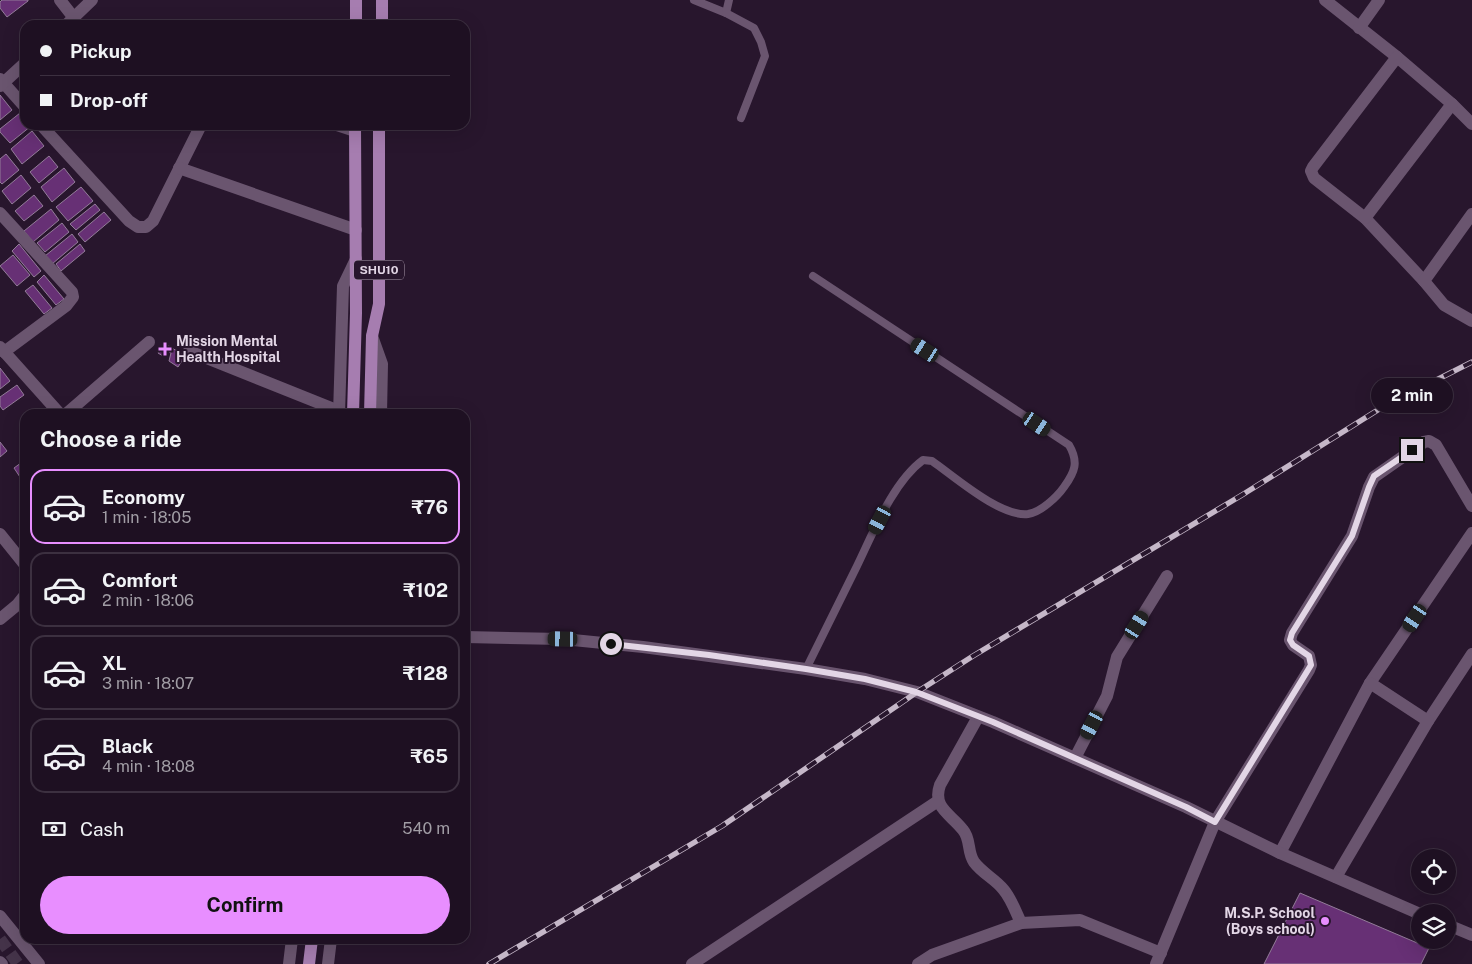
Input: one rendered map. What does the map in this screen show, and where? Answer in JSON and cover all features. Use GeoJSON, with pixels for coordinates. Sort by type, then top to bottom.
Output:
{"type":"FeatureCollection","features":[{"type":"Feature","properties":{"kind":"main road"},"geometry":{"type":"LineString","coordinates":[[356,0],[356,20]]}},
{"type":"Feature","properties":{"kind":"main road"},"geometry":{"type":"LineString","coordinates":[[382,0],[382,20]]}},
{"type":"Feature","properties":{"kind":"main road","name":"SHU10"},"geometry":{"type":"LineString","coordinates":[[353,409],[356,313],[355,130]]}},
{"type":"Feature","properties":{"kind":"main road","name":"SHU10"},"geometry":{"type":"LineString","coordinates":[[370,409],[372,336],[379,304],[379,130]]}},
{"type":"Feature","properties":{"kind":"main road"},"geometry":{"type":"LineString","coordinates":[[309,964],[311,944]]}},
{"type":"Feature","properties":{"kind":"street"},"geometry":{"type":"LineString","coordinates":[[60,0],[70,20]]}},
{"type":"Feature","properties":{"kind":"street"},"geometry":{"type":"LineString","coordinates":[[71,20],[92,0]]}},
{"type":"Feature","properties":{"kind":"street"},"geometry":{"type":"LineString","coordinates":[[1324,0],[1397,57],[1452,104],[1472,124]]}},
{"type":"Feature","properties":{"kind":"street"},"geometry":{"type":"LineString","coordinates":[[1359,28],[1379,0]]}},
{"type":"Feature","properties":{"kind":"street"},"geometry":{"type":"LineString","coordinates":[[1397,57],[1311,171],[1314,178],[1365,218],[1444,305],[1472,321]]}},
{"type":"Feature","properties":{"kind":"street"},"geometry":{"type":"LineString","coordinates":[[20,67],[1,83],[20,102]]}},
{"type":"Feature","properties":{"kind":"street"},"geometry":{"type":"LineString","coordinates":[[1365,218],[1452,104]]}},
{"type":"Feature","properties":{"kind":"street"},"geometry":{"type":"LineString","coordinates":[[46,130],[129,222],[138,227],[146,227],[153,221],[198,130]]}},
{"type":"Feature","properties":{"kind":"street"},"geometry":{"type":"LineString","coordinates":[[179,168],[356,230]]}},
{"type":"Feature","properties":{"kind":"street"},"geometry":{"type":"LineString","coordinates":[[0,213],[72,292],[72,297],[66,306],[2,349],[56,409]]}},
{"type":"Feature","properties":{"kind":"street"},"geometry":{"type":"LineString","coordinates":[[1424,282],[1472,214]]}},
{"type":"Feature","properties":{"kind":"street"},"geometry":{"type":"LineString","coordinates":[[339,409],[344,286],[356,258]]}},
{"type":"Feature","properties":{"kind":"street"},"geometry":{"type":"LineString","coordinates":[[372,336],[382,364],[381,409]]}},
{"type":"Feature","properties":{"kind":"street"},"geometry":{"type":"LineString","coordinates":[[72,409],[149,342]]}},
{"type":"Feature","properties":{"kind":"street"},"geometry":{"type":"LineString","coordinates":[[189,351],[332,409]]}},
{"type":"Feature","properties":{"kind":"street"},"geometry":{"type":"LineString","coordinates":[[918,964],[932,955],[1021,923],[1080,920],[1159,958],[1215,822],[1311,665],[1309,656],[1293,645],[1290,640],[1292,633],[1352,536],[1374,476],[1424,442],[1429,441],[1436,445],[1472,506]]}},
{"type":"Feature","properties":{"kind":"street"},"geometry":{"type":"LineString","coordinates":[[0,534],[20,559]]}},
{"type":"Feature","properties":{"kind":"street"},"geometry":{"type":"LineString","coordinates":[[1280,853],[1370,683],[1472,536]]}},
{"type":"Feature","properties":{"kind":"street"},"geometry":{"type":"LineString","coordinates":[[1075,758],[1107,696],[1112,670],[1117,657],[1168,576]]}},
{"type":"Feature","properties":{"kind":"street"},"geometry":{"type":"LineString","coordinates":[[0,619],[20,602]]}},
{"type":"Feature","properties":{"kind":"street"},"geometry":{"type":"LineString","coordinates":[[470,637],[563,639],[709,655],[865,679],[916,692],[1075,758],[1186,807],[1280,853],[1411,910]]}},
{"type":"Feature","properties":{"kind":"street"},"geometry":{"type":"LineString","coordinates":[[1336,877],[1428,721],[1472,654]]}},
{"type":"Feature","properties":{"kind":"street"},"geometry":{"type":"LineString","coordinates":[[1370,683],[1428,721]]}},
{"type":"Feature","properties":{"kind":"street"},"geometry":{"type":"LineString","coordinates":[[978,717],[940,785],[937,793],[938,801],[944,811],[963,830],[968,838],[970,854],[974,863],[1004,890],[1021,923]]}},
{"type":"Feature","properties":{"kind":"street"},"geometry":{"type":"LineString","coordinates":[[692,964],[938,801]]}},
{"type":"Feature","properties":{"kind":"street"},"geometry":{"type":"LineString","coordinates":[[0,916],[20,941]]}},
{"type":"Feature","properties":{"kind":"street"},"geometry":{"type":"LineString","coordinates":[[1456,928],[1472,935]]}},
{"type":"Feature","properties":{"kind":"street"},"geometry":{"type":"LineString","coordinates":[[23,944],[39,964]]}},
{"type":"Feature","properties":{"kind":"street"},"geometry":{"type":"LineString","coordinates":[[289,964],[291,944]]}},
{"type":"Feature","properties":{"kind":"street"},"geometry":{"type":"LineString","coordinates":[[328,964],[330,944]]}},
{"type":"Feature","properties":{"kind":"lane"},"geometry":{"type":"LineString","coordinates":[[694,0],[726,13],[754,28],[761,42],[765,56],[741,118]]}},
{"type":"Feature","properties":{"kind":"lane"},"geometry":{"type":"LineString","coordinates":[[726,13],[729,0]]}},
{"type":"Feature","properties":{"kind":"lane"},"geometry":{"type":"LineString","coordinates":[[806,669],[871,537],[898,487],[914,467],[923,460],[932,461],[992,504],[1009,512],[1029,514],[1048,505],[1062,490],[1072,476],[1076,456],[1069,445],[813,276]]}},
{"type":"Feature","properties":{"kind":"building"},"geometry":{"type":"Polygon","coordinates":[[[2,0],[28,1],[7,17],[0,8],[2,0]]]}},
{"type":"Feature","properties":{"kind":"building"},"geometry":{"type":"Polygon","coordinates":[[[0,95],[12,110],[0,120],[0,95]]]}},
{"type":"Feature","properties":{"kind":"building"},"geometry":{"type":"Polygon","coordinates":[[[20,113],[20,130],[26,130],[10,143],[0,132],[0,129],[20,113]]]}},
{"type":"Feature","properties":{"kind":"building"},"geometry":{"type":"Polygon","coordinates":[[[32,131],[44,146],[22,164],[11,149],[32,131]]]}},
{"type":"Feature","properties":{"kind":"building"},"geometry":{"type":"Polygon","coordinates":[[[6,154],[19,170],[2,184],[0,182],[0,159],[6,154]]]}},
{"type":"Feature","properties":{"kind":"building"},"geometry":{"type":"Polygon","coordinates":[[[49,156],[58,167],[39,183],[30,172],[49,156]]]}},
{"type":"Feature","properties":{"kind":"building"},"geometry":{"type":"Polygon","coordinates":[[[64,168],[75,182],[52,202],[41,187],[64,168]]]}},
{"type":"Feature","properties":{"kind":"building"},"geometry":{"type":"Polygon","coordinates":[[[21,175],[31,188],[12,204],[2,191],[21,175]]]}},
{"type":"Feature","properties":{"kind":"building"},"geometry":{"type":"Polygon","coordinates":[[[81,187],[93,201],[68,221],[56,207],[81,187]]]}},
{"type":"Feature","properties":{"kind":"building"},"geometry":{"type":"Polygon","coordinates":[[[34,195],[43,206],[24,221],[15,211],[34,195]]]}},
{"type":"Feature","properties":{"kind":"building"},"geometry":{"type":"Polygon","coordinates":[[[95,204],[100,210],[76,230],[70,224],[95,204]]]}},
{"type":"Feature","properties":{"kind":"building"},"geometry":{"type":"Polygon","coordinates":[[[51,209],[59,220],[33,242],[24,231],[51,209]]]}},
{"type":"Feature","properties":{"kind":"building"},"geometry":{"type":"Polygon","coordinates":[[[104,212],[111,220],[85,242],[78,234],[104,212]]]}},
{"type":"Feature","properties":{"kind":"building"},"geometry":{"type":"Polygon","coordinates":[[[62,223],[69,232],[45,252],[37,243],[62,223]]]}},
{"type":"Feature","properties":{"kind":"building"},"geometry":{"type":"Polygon","coordinates":[[[72,234],[78,242],[52,264],[45,256],[72,234]]]}},
{"type":"Feature","properties":{"kind":"building"},"geometry":{"type":"Polygon","coordinates":[[[19,244],[41,271],[34,277],[12,251],[19,244]]]}},
{"type":"Feature","properties":{"kind":"building"},"geometry":{"type":"Polygon","coordinates":[[[80,244],[85,251],[61,271],[56,264],[80,244]]]}},
{"type":"Feature","properties":{"kind":"building"},"geometry":{"type":"Polygon","coordinates":[[[13,255],[30,275],[17,286],[0,266],[13,255]]]}},
{"type":"Feature","properties":{"kind":"building"},"geometry":{"type":"Polygon","coordinates":[[[44,275],[64,299],[56,305],[37,282],[44,275]]]}},
{"type":"Feature","properties":{"kind":"building"},"geometry":{"type":"Polygon","coordinates":[[[33,285],[52,308],[44,314],[25,291],[33,285]]]}},
{"type":"Feature","properties":{"kind":"building"},"geometry":{"type":"Polygon","coordinates":[[[164,343],[185,356],[178,367],[169,361],[171,353],[166,350],[163,356],[158,353],[164,343]]]}},
{"type":"Feature","properties":{"kind":"building"},"geometry":{"type":"Polygon","coordinates":[[[0,368],[10,381],[0,389],[0,368]]]}},
{"type":"Feature","properties":{"kind":"building"},"geometry":{"type":"Polygon","coordinates":[[[17,385],[24,395],[3,410],[0,406],[0,397],[17,385]]]}},
{"type":"Feature","properties":{"kind":"building"},"geometry":{"type":"Polygon","coordinates":[[[0,442],[7,451],[0,457],[0,442]]]}},
{"type":"Feature","properties":{"kind":"building"},"geometry":{"type":"Polygon","coordinates":[[[20,464],[20,477],[14,468],[20,464]]]}},
{"type":"Feature","properties":{"kind":"building","name":"M.S.P. School (Boys school)"},"geometry":{"type":"Polygon","coordinates":[[[1300,893],[1411,940],[1411,949],[1428,949],[1421,964],[1264,964],[1300,893]]]}},
{"type":"Feature","properties":{"kind":"tunnel"},"geometry":{"type":"LineString","coordinates":[[0,939],[18,964]]}},
{"type":"Feature","properties":{"kind":"railway"},"geometry":{"type":"LineString","coordinates":[[489,964],[722,826],[917,692],[973,656],[1242,495],[1381,408],[1472,362]]}},
{"type":"Feature","properties":{"kind":"place","name":"Mission Mental Health Hospital"},"geometry":{"type":"Point","coordinates":[165,349]}},
{"type":"Feature","properties":{"kind":"place","name":"M.S.P. School (Boys school)"},"geometry":{"type":"Point","coordinates":[1325,921]}},
{"type":"Feature","properties":{"kind":"route"},"geometry":{"type":"LineString","coordinates":[[611,644],[709,655],[806,669],[865,679],[916,692],[993,722],[1186,807],[1215,822],[1311,665],[1309,656],[1293,645],[1290,640],[1292,633],[1352,536],[1374,476],[1412,450]]}}]}
